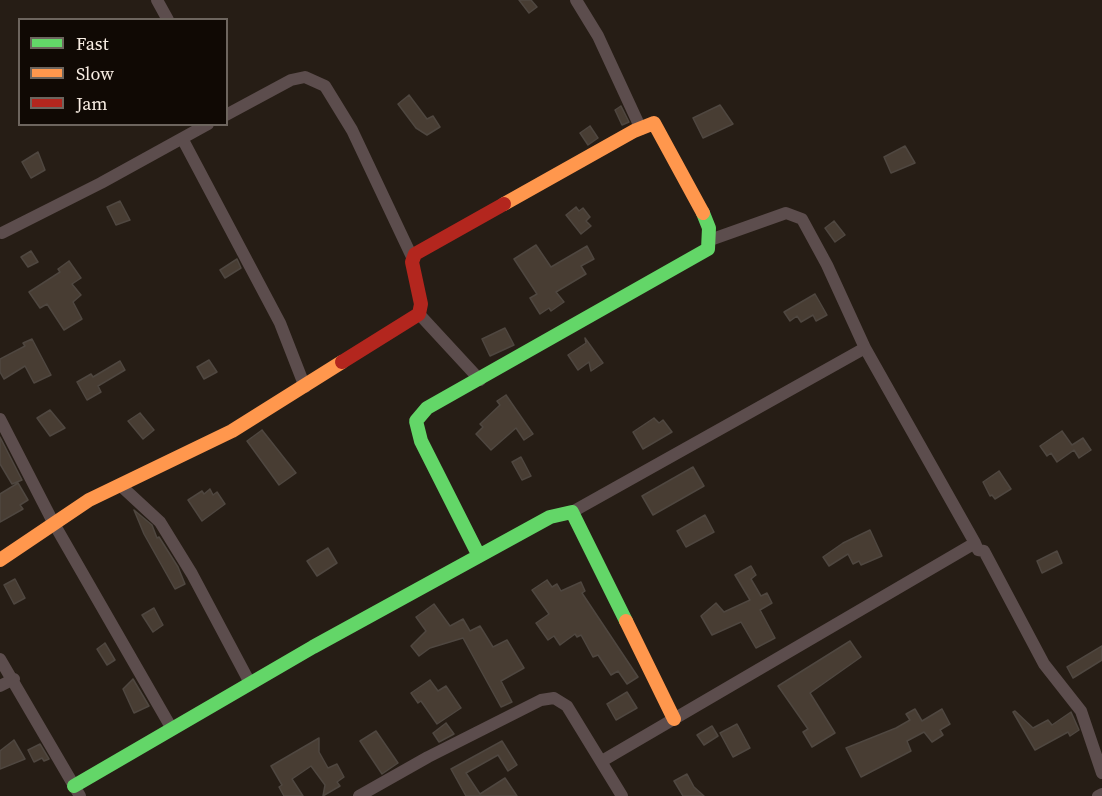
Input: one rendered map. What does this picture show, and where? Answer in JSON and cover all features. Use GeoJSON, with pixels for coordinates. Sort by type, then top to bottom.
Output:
{"type":"FeatureCollection","features":[{"type":"Feature","properties":{"kind":"street"},"geometry":{"type":"LineString","coordinates":[[157,0],[167,18]]}},
{"type":"Feature","properties":{"kind":"street"},"geometry":{"type":"LineString","coordinates":[[576,0],[598,36],[641,129]]}},
{"type":"Feature","properties":{"kind":"street"},"geometry":{"type":"LineString","coordinates":[[0,560],[88,500],[232,431],[419,314],[421,304],[412,257],[352,130],[325,86],[305,77],[291,80],[228,114]]}},
{"type":"Feature","properties":{"kind":"street"},"geometry":{"type":"LineString","coordinates":[[412,257],[563,170],[634,131],[654,123],[704,214],[710,240],[708,249],[701,255],[420,413],[416,421],[421,441],[479,556]]}},
{"type":"Feature","properties":{"kind":"street"},"geometry":{"type":"LineString","coordinates":[[0,219],[1,234],[183,140],[205,126]]}},
{"type":"Feature","properties":{"kind":"street"},"geometry":{"type":"LineString","coordinates":[[183,140],[280,323],[305,387]]}},
{"type":"Feature","properties":{"kind":"street"},"geometry":{"type":"LineString","coordinates":[[710,240],[786,213],[802,219],[828,266],[865,348],[978,550],[984,552],[1044,664],[1081,711],[1102,773]]}},
{"type":"Feature","properties":{"kind":"street"},"geometry":{"type":"LineString","coordinates":[[419,314],[480,380]]}},
{"type":"Feature","properties":{"kind":"street"},"geometry":{"type":"LineString","coordinates":[[0,659],[14,679],[77,791],[172,729],[250,683],[550,517],[572,512],[865,348]]}},
{"type":"Feature","properties":{"kind":"street"},"geometry":{"type":"LineString","coordinates":[[0,419],[53,522],[172,729]]}},
{"type":"Feature","properties":{"kind":"street"},"geometry":{"type":"LineString","coordinates":[[120,485],[160,522],[192,574],[250,683]]}},
{"type":"Feature","properties":{"kind":"street"},"geometry":{"type":"LineString","coordinates":[[572,512],[674,719]]}},
{"type":"Feature","properties":{"kind":"street"},"geometry":{"type":"LineString","coordinates":[[602,761],[975,543]]}},
{"type":"Feature","properties":{"kind":"street"},"geometry":{"type":"LineString","coordinates":[[0,686],[14,679]]}},
{"type":"Feature","properties":{"kind":"street"},"geometry":{"type":"LineString","coordinates":[[359,796],[428,757],[547,699],[560,700],[567,706],[622,796]]}},
{"type":"Feature","properties":{"kind":"building"},"geometry":{"type":"Polygon","coordinates":[[[519,0],[531,0],[537,7],[529,13],[519,0]]]}},
{"type":"Feature","properties":{"kind":"building"},"geometry":{"type":"Polygon","coordinates":[[[409,95],[427,119],[433,116],[440,127],[427,135],[416,128],[398,104],[409,95]]]}},
{"type":"Feature","properties":{"kind":"building"},"geometry":{"type":"Polygon","coordinates":[[[720,105],[733,124],[703,138],[693,118],[720,105]]]}},
{"type":"Feature","properties":{"kind":"building"},"geometry":{"type":"Polygon","coordinates":[[[621,106],[629,122],[622,125],[615,110],[621,106]]]}},
{"type":"Feature","properties":{"kind":"building"},"geometry":{"type":"Polygon","coordinates":[[[590,126],[598,138],[588,145],[580,133],[590,126]]]}},
{"type":"Feature","properties":{"kind":"building"},"geometry":{"type":"Polygon","coordinates":[[[905,146],[915,163],[891,173],[884,157],[905,146]]]}},
{"type":"Feature","properties":{"kind":"building"},"geometry":{"type":"Polygon","coordinates":[[[38,152],[45,170],[31,178],[22,162],[38,152]]]}},
{"type":"Feature","properties":{"kind":"building"},"geometry":{"type":"Polygon","coordinates":[[[120,201],[130,220],[116,225],[107,207],[120,201]]]}},
{"type":"Feature","properties":{"kind":"building"},"geometry":{"type":"Polygon","coordinates":[[[576,207],[579,211],[583,208],[590,217],[586,221],[591,226],[581,234],[566,215],[576,207]]]}},
{"type":"Feature","properties":{"kind":"building"},"geometry":{"type":"Polygon","coordinates":[[[834,221],[845,235],[835,242],[825,228],[834,221]]]}},
{"type":"Feature","properties":{"kind":"building"},"geometry":{"type":"Polygon","coordinates":[[[536,245],[551,267],[587,246],[594,259],[581,266],[586,274],[556,292],[564,302],[551,311],[549,308],[540,314],[530,298],[537,294],[514,259],[536,245]]]}},
{"type":"Feature","properties":{"kind":"building"},"geometry":{"type":"Polygon","coordinates":[[[31,251],[38,262],[28,267],[21,257],[31,251]]]}},
{"type":"Feature","properties":{"kind":"building"},"geometry":{"type":"Polygon","coordinates":[[[237,259],[241,268],[225,278],[220,270],[237,259]]]}},
{"type":"Feature","properties":{"kind":"building"},"geometry":{"type":"Polygon","coordinates":[[[69,261],[81,278],[72,284],[81,295],[73,302],[82,319],[64,330],[47,304],[40,308],[29,292],[60,272],[58,269],[69,261]]]}},
{"type":"Feature","properties":{"kind":"building"},"geometry":{"type":"Polygon","coordinates":[[[815,294],[827,315],[816,321],[813,315],[801,322],[797,316],[790,321],[784,312],[815,294]]]}},
{"type":"Feature","properties":{"kind":"building"},"geometry":{"type":"Polygon","coordinates":[[[505,328],[514,345],[490,356],[482,339],[505,328]]]}},
{"type":"Feature","properties":{"kind":"building"},"geometry":{"type":"Polygon","coordinates":[[[585,338],[603,363],[591,371],[589,362],[578,370],[568,355],[586,343],[585,338]]]}},
{"type":"Feature","properties":{"kind":"building"},"geometry":{"type":"Polygon","coordinates":[[[32,339],[51,375],[34,383],[25,366],[4,379],[0,372],[0,359],[25,346],[23,343],[32,339]]]}},
{"type":"Feature","properties":{"kind":"building"},"geometry":{"type":"Polygon","coordinates":[[[209,360],[217,372],[204,379],[197,367],[209,360]]]}},
{"type":"Feature","properties":{"kind":"building"},"geometry":{"type":"Polygon","coordinates":[[[120,361],[125,370],[98,386],[101,392],[87,400],[77,382],[91,374],[93,377],[120,361]]]}},
{"type":"Feature","properties":{"kind":"building"},"geometry":{"type":"Polygon","coordinates":[[[506,395],[533,434],[524,440],[516,428],[491,450],[476,434],[483,427],[480,424],[500,405],[497,401],[506,395]]]}},
{"type":"Feature","properties":{"kind":"building"},"geometry":{"type":"Polygon","coordinates":[[[50,410],[65,428],[50,436],[37,418],[50,410]]]}},
{"type":"Feature","properties":{"kind":"building"},"geometry":{"type":"Polygon","coordinates":[[[140,413],[154,430],[143,439],[128,421],[140,413]]]}},
{"type":"Feature","properties":{"kind":"building"},"geometry":{"type":"Polygon","coordinates":[[[654,418],[659,423],[663,420],[672,432],[643,449],[633,432],[654,418]]]}},
{"type":"Feature","properties":{"kind":"building"},"geometry":{"type":"Polygon","coordinates":[[[262,430],[296,473],[279,485],[247,441],[262,430]]]}},
{"type":"Feature","properties":{"kind":"building"},"geometry":{"type":"Polygon","coordinates":[[[1062,431],[1072,445],[1083,438],[1091,450],[1079,458],[1074,450],[1057,462],[1051,453],[1047,456],[1040,446],[1062,431]]]}},
{"type":"Feature","properties":{"kind":"building"},"geometry":{"type":"Polygon","coordinates":[[[0,437],[22,480],[12,484],[0,464],[0,437]]]}},
{"type":"Feature","properties":{"kind":"building"},"geometry":{"type":"Polygon","coordinates":[[[521,457],[531,476],[522,480],[512,462],[521,457]]]}},
{"type":"Feature","properties":{"kind":"building"},"geometry":{"type":"Polygon","coordinates":[[[693,467],[704,486],[653,515],[642,496],[693,467]]]}},
{"type":"Feature","properties":{"kind":"building"},"geometry":{"type":"Polygon","coordinates":[[[999,471],[1011,489],[995,499],[992,495],[990,496],[983,482],[999,471]]]}},
{"type":"Feature","properties":{"kind":"building"},"geometry":{"type":"Polygon","coordinates":[[[18,483],[28,500],[20,505],[23,509],[0,522],[0,494],[18,483]]]}},
{"type":"Feature","properties":{"kind":"building"},"geometry":{"type":"Polygon","coordinates":[[[210,489],[213,495],[217,492],[225,504],[202,521],[188,500],[210,489]]]}},
{"type":"Feature","properties":{"kind":"building"},"geometry":{"type":"Polygon","coordinates":[[[134,510],[152,525],[157,538],[159,537],[178,567],[185,584],[175,589],[144,534],[134,510]]]}},
{"type":"Feature","properties":{"kind":"building"},"geometry":{"type":"Polygon","coordinates":[[[705,515],[714,532],[686,547],[677,531],[705,515]]]}},
{"type":"Feature","properties":{"kind":"building"},"geometry":{"type":"Polygon","coordinates":[[[870,530],[882,556],[861,565],[859,561],[853,564],[848,554],[829,566],[823,557],[843,543],[870,530]]]}},
{"type":"Feature","properties":{"kind":"building"},"geometry":{"type":"Polygon","coordinates":[[[328,548],[337,563],[317,576],[307,561],[328,548]]]}},
{"type":"Feature","properties":{"kind":"building"},"geometry":{"type":"Polygon","coordinates":[[[1057,551],[1062,563],[1042,573],[1037,561],[1057,551]]]}},
{"type":"Feature","properties":{"kind":"building"},"geometry":{"type":"Polygon","coordinates":[[[751,566],[756,575],[751,579],[761,596],[767,593],[772,603],[760,610],[775,638],[756,648],[741,622],[712,635],[701,616],[716,603],[724,612],[750,600],[735,575],[751,566]]]}},
{"type":"Feature","properties":{"kind":"building"},"geometry":{"type":"Polygon","coordinates":[[[15,579],[25,598],[14,604],[4,585],[15,579]]]}},
{"type":"Feature","properties":{"kind":"building"},"geometry":{"type":"Polygon","coordinates":[[[547,580],[552,587],[557,584],[561,591],[581,582],[585,591],[582,593],[638,677],[627,684],[618,671],[611,675],[598,655],[593,657],[581,635],[577,637],[575,634],[560,645],[554,636],[548,640],[536,623],[549,614],[532,590],[547,580]]]}},
{"type":"Feature","properties":{"kind":"building"},"geometry":{"type":"Polygon","coordinates":[[[434,604],[450,626],[463,619],[470,631],[480,626],[493,647],[507,640],[524,668],[501,681],[512,702],[501,707],[463,638],[430,648],[419,656],[411,646],[426,631],[416,617],[434,604]]]}},
{"type":"Feature","properties":{"kind":"building"},"geometry":{"type":"Polygon","coordinates":[[[154,608],[163,625],[153,632],[142,615],[154,608]]]}},
{"type":"Feature","properties":{"kind":"building"},"geometry":{"type":"Polygon","coordinates":[[[850,641],[861,657],[810,693],[835,733],[812,747],[803,732],[808,729],[778,686],[850,641]]]}},
{"type":"Feature","properties":{"kind":"building"},"geometry":{"type":"Polygon","coordinates":[[[105,643],[115,660],[107,665],[97,649],[105,643]]]}},
{"type":"Feature","properties":{"kind":"building"},"geometry":{"type":"Polygon","coordinates":[[[1102,646],[1102,660],[1073,678],[1067,667],[1102,646]]]}},
{"type":"Feature","properties":{"kind":"building"},"geometry":{"type":"Polygon","coordinates":[[[133,679],[149,706],[134,713],[123,689],[133,679]]]}},
{"type":"Feature","properties":{"kind":"building"},"geometry":{"type":"Polygon","coordinates":[[[430,680],[438,691],[446,686],[461,708],[437,724],[421,701],[418,703],[411,693],[430,680]]]}},
{"type":"Feature","properties":{"kind":"building"},"geometry":{"type":"Polygon","coordinates":[[[627,692],[637,708],[616,720],[607,704],[627,692]]]}},
{"type":"Feature","properties":{"kind":"building"},"geometry":{"type":"Polygon","coordinates":[[[915,709],[922,721],[942,709],[950,724],[940,730],[943,735],[932,742],[924,732],[907,741],[911,751],[861,777],[846,748],[896,728],[910,720],[906,714],[915,709]]]}},
{"type":"Feature","properties":{"kind":"building"},"geometry":{"type":"Polygon","coordinates":[[[1015,711],[1033,728],[1048,720],[1052,725],[1071,712],[1079,730],[1070,736],[1068,732],[1035,750],[1013,712],[1015,711]]]}},
{"type":"Feature","properties":{"kind":"building"},"geometry":{"type":"Polygon","coordinates":[[[446,723],[454,734],[439,742],[433,733],[446,723]]]}},
{"type":"Feature","properties":{"kind":"building"},"geometry":{"type":"Polygon","coordinates":[[[737,724],[750,748],[733,757],[720,733],[737,724]]]}},
{"type":"Feature","properties":{"kind":"building"},"geometry":{"type":"Polygon","coordinates":[[[712,726],[718,736],[704,745],[697,735],[712,726]]]}},
{"type":"Feature","properties":{"kind":"building"},"geometry":{"type":"Polygon","coordinates":[[[376,731],[398,763],[382,774],[360,741],[376,731]]]}},
{"type":"Feature","properties":{"kind":"building"},"geometry":{"type":"Polygon","coordinates":[[[319,738],[319,752],[328,768],[337,764],[344,777],[337,782],[340,786],[323,796],[325,785],[311,766],[292,779],[303,796],[284,796],[279,787],[282,785],[271,766],[319,738]]]}},
{"type":"Feature","properties":{"kind":"building"},"geometry":{"type":"Polygon","coordinates":[[[14,740],[25,759],[0,769],[0,751],[14,740]]]}},
{"type":"Feature","properties":{"kind":"building"},"geometry":{"type":"Polygon","coordinates":[[[502,741],[517,765],[508,771],[498,755],[466,773],[480,794],[505,778],[517,796],[466,796],[451,769],[502,741]]]}},
{"type":"Feature","properties":{"kind":"building"},"geometry":{"type":"Polygon","coordinates":[[[40,744],[49,759],[44,761],[42,758],[34,762],[28,750],[40,744]]]}},
{"type":"Feature","properties":{"kind":"building"},"geometry":{"type":"Polygon","coordinates":[[[687,774],[694,787],[704,796],[683,796],[674,781],[687,774]]]}},
{"type":"Feature","properties":{"kind":"traffic: fast"},"geometry":{"type":"LineString","coordinates":[[479,556],[421,441],[416,421],[427,408],[708,249],[709,228],[703,213]]}},
{"type":"Feature","properties":{"kind":"traffic: fast"},"geometry":{"type":"LineString","coordinates":[[74,786],[313,647],[550,517],[572,512],[626,621]]}},
{"type":"Feature","properties":{"kind":"traffic: slow"},"geometry":{"type":"LineString","coordinates":[[504,204],[634,131],[654,123],[703,213]]}},
{"type":"Feature","properties":{"kind":"traffic: slow"},"geometry":{"type":"LineString","coordinates":[[0,560],[89,500],[232,431],[342,362]]}},
{"type":"Feature","properties":{"kind":"traffic: slow"},"geometry":{"type":"LineString","coordinates":[[626,621],[674,719]]}},
{"type":"Feature","properties":{"kind":"traffic: jam"},"geometry":{"type":"LineString","coordinates":[[342,362],[419,314],[421,304],[412,262],[415,254],[504,204]]}}]}
